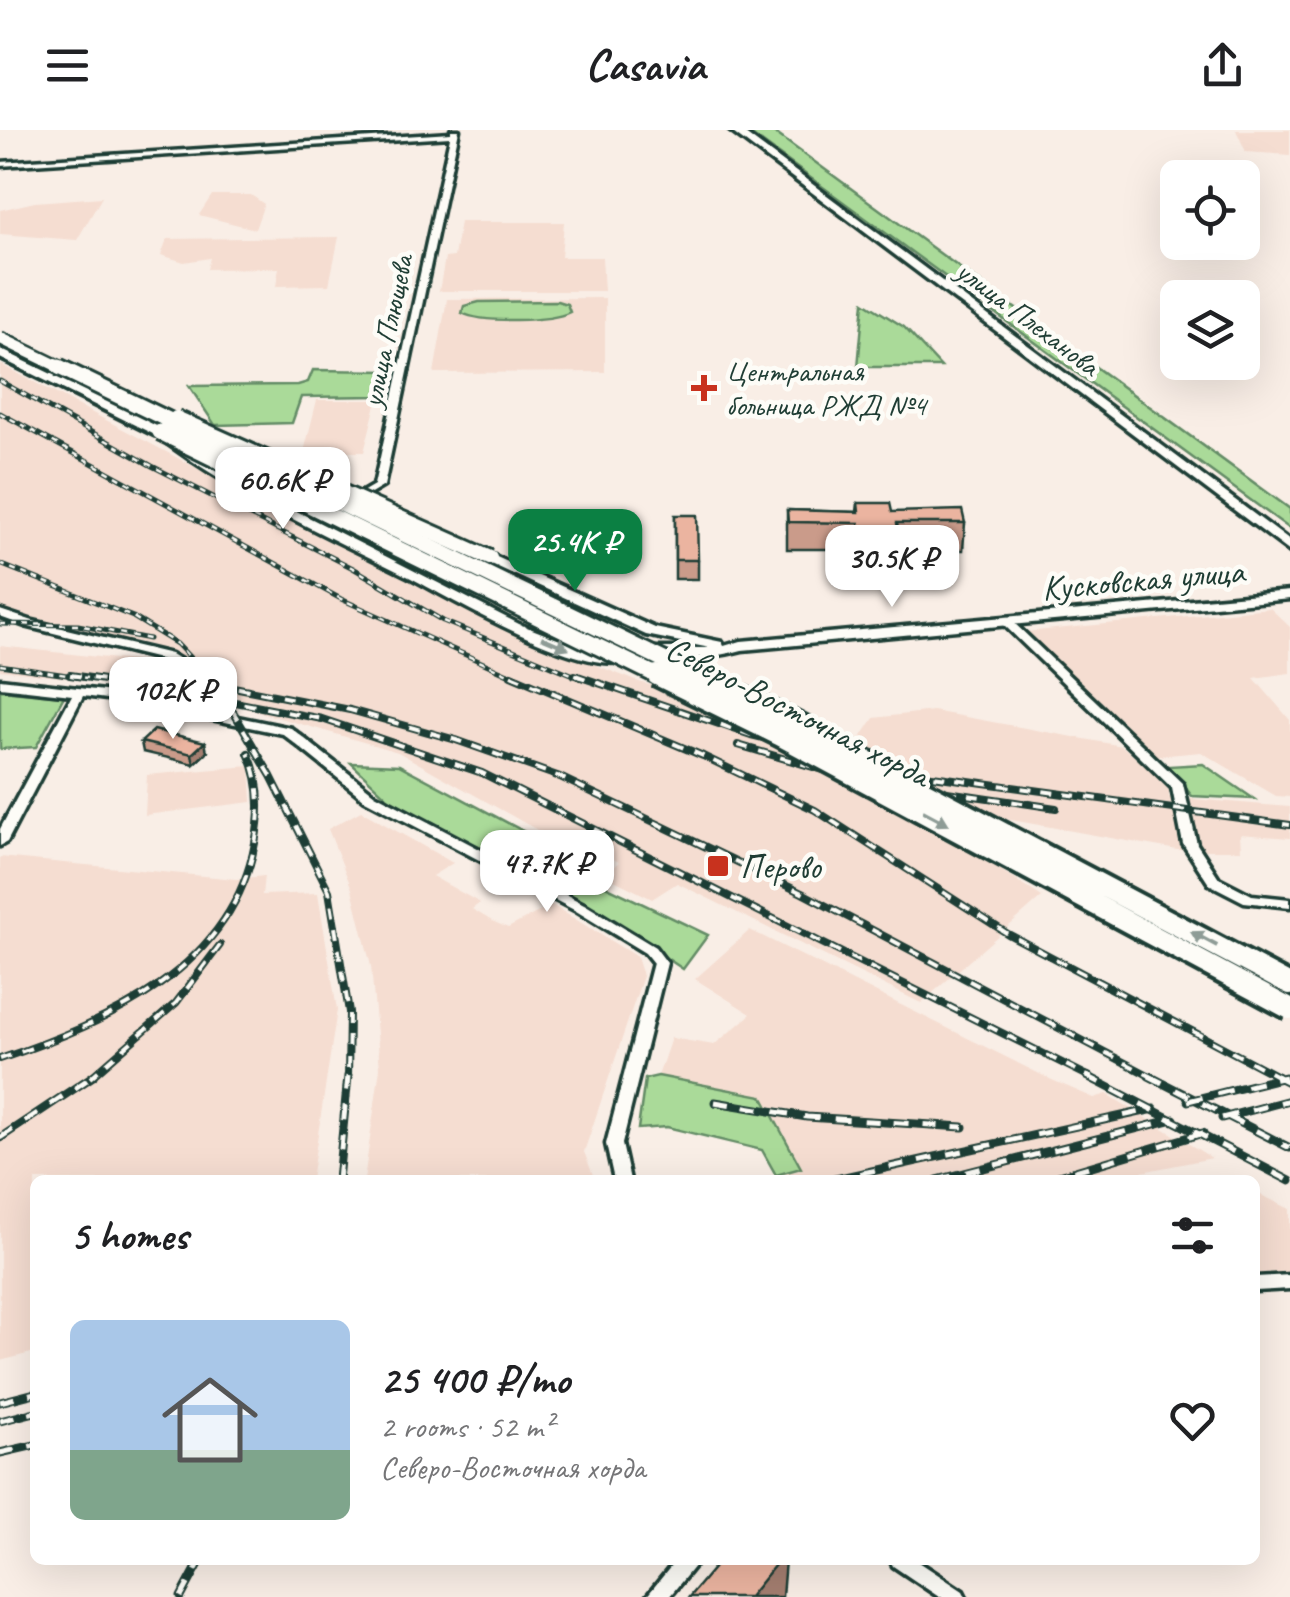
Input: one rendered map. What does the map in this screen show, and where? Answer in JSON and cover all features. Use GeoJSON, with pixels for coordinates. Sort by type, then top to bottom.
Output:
{"type":"FeatureCollection","features":[{"type":"Feature","properties":{"kind":"main road","name":"Северо-Восточная хорда"},"geometry":{"type":"LineString","coordinates":[[0,338],[797,724],[1290,984]]}},
{"type":"Feature","properties":{"kind":"main road","name":"Северо-Восточная хорда"},"geometry":{"type":"LineString","coordinates":[[0,351],[796,744],[1290,1009]]}},
{"type":"Feature","properties":{"kind":"street","name":"улица Плеханова"},"geometry":{"type":"LineString","coordinates":[[734,130],[1290,548]]}},
{"type":"Feature","properties":{"kind":"street"},"geometry":{"type":"LineString","coordinates":[[0,164],[455,132]]}},
{"type":"Feature","properties":{"kind":"street","name":"улица Плющева"},"geometry":{"type":"LineString","coordinates":[[336,509],[369,495],[379,486],[455,132]]}},
{"type":"Feature","properties":{"kind":"street"},"geometry":{"type":"LineString","coordinates":[[0,338],[336,509]]}},
{"type":"Feature","properties":{"kind":"street"},"geometry":{"type":"LineString","coordinates":[[0,351],[606,634],[656,645],[741,646]]}},
{"type":"Feature","properties":{"kind":"street"},"geometry":{"type":"LineString","coordinates":[[143,407],[203,428],[651,632],[722,646]]}},
{"type":"Feature","properties":{"kind":"street"},"geometry":{"type":"LineString","coordinates":[[160,432],[212,468],[436,585],[581,653],[640,659],[688,654]]}},
{"type":"Feature","properties":{"kind":"street","name":"Кусковская улица"},"geometry":{"type":"LineString","coordinates":[[336,509],[596,641],[644,651],[688,654],[1290,595]]}},
{"type":"Feature","properties":{"kind":"street"},"geometry":{"type":"LineString","coordinates":[[0,613],[29,624],[168,656],[185,668],[197,689],[179,710]]}},
{"type":"Feature","properties":{"kind":"street"},"geometry":{"type":"LineString","coordinates":[[1007,622],[1178,787],[1190,844],[1214,881],[1249,899],[1290,903]]}},
{"type":"Feature","properties":{"kind":"street"},"geometry":{"type":"LineString","coordinates":[[0,683],[80,691],[287,731],[370,798],[581,908],[650,950],[660,964],[614,1144],[621,1175]]}},
{"type":"Feature","properties":{"kind":"street"},"geometry":{"type":"LineString","coordinates":[[0,842],[80,691]]}},
{"type":"Feature","properties":{"kind":"street"},"geometry":{"type":"LineString","coordinates":[[1260,1284],[1290,1282]]}},
{"type":"Feature","properties":{"kind":"street"},"geometry":{"type":"LineString","coordinates":[[656,1597],[685,1565]]}},
{"type":"Feature","properties":{"kind":"street"},"geometry":{"type":"LineString","coordinates":[[908,1565],[956,1597]]}},
{"type":"Feature","properties":{"kind":"shaded area"},"geometry":{"type":"Polygon","coordinates":[[[1236,130],[1290,130],[1290,155],[1246,152],[1236,130]]]}},
{"type":"Feature","properties":{"kind":"shaded area"},"geometry":{"type":"Polygon","coordinates":[[[212,195],[251,195],[264,204],[255,229],[199,215],[212,195]]]}},
{"type":"Feature","properties":{"kind":"shaded area"},"geometry":{"type":"Polygon","coordinates":[[[102,197],[77,240],[0,234],[0,210],[35,202],[102,197]]]}},
{"type":"Feature","properties":{"kind":"shaded area"},"geometry":{"type":"Polygon","coordinates":[[[460,222],[564,222],[561,257],[602,257],[604,291],[439,291],[445,258],[454,257],[460,222]]]}},
{"type":"Feature","properties":{"kind":"shaded area"},"geometry":{"type":"Polygon","coordinates":[[[339,237],[329,285],[276,286],[279,268],[207,269],[210,258],[184,262],[161,255],[167,239],[339,237]]]}},
{"type":"Feature","properties":{"kind":"shaded area"},"geometry":{"type":"Polygon","coordinates":[[[605,298],[605,372],[434,373],[447,299],[605,298]]]}},
{"type":"Feature","properties":{"kind":"shaded area"},"geometry":{"type":"Polygon","coordinates":[[[0,364],[493,625],[639,682],[858,742],[874,718],[933,711],[1122,746],[1170,786],[1169,797],[1290,807],[1290,838],[1240,834],[1241,850],[1177,850],[890,798],[1042,897],[921,1003],[677,883],[652,899],[604,875],[619,862],[580,843],[571,849],[398,752],[245,708],[220,673],[189,669],[149,645],[34,621],[0,609],[0,364]]]}},
{"type":"Feature","properties":{"kind":"shaded area"},"geometry":{"type":"Polygon","coordinates":[[[317,400],[377,400],[364,452],[304,452],[317,400]]]}},
{"type":"Feature","properties":{"kind":"shaded area"},"geometry":{"type":"Polygon","coordinates":[[[1270,608],[1290,627],[1290,673],[1254,678],[1290,720],[1290,797],[1276,796],[1201,752],[1157,756],[1025,632],[1270,608]]]}},
{"type":"Feature","properties":{"kind":"shaded area"},"geometry":{"type":"Polygon","coordinates":[[[0,646],[152,663],[145,687],[0,670],[0,646]]]}},
{"type":"Feature","properties":{"kind":"shaded area"},"geometry":{"type":"Polygon","coordinates":[[[250,766],[252,802],[145,815],[147,775],[250,766]]]}},
{"type":"Feature","properties":{"kind":"shaded area"},"geometry":{"type":"Polygon","coordinates":[[[361,811],[453,863],[432,876],[480,903],[472,909],[492,921],[508,928],[552,905],[637,957],[643,976],[584,1152],[593,1175],[365,1175],[380,1068],[371,966],[352,889],[328,829],[361,811]]]}},
{"type":"Feature","properties":{"kind":"shaded area"},"geometry":{"type":"Polygon","coordinates":[[[0,857],[236,879],[264,876],[262,895],[318,893],[337,1010],[312,1175],[30,1175],[30,1353],[0,1361],[0,857]]]}},
{"type":"Feature","properties":{"kind":"shaded area"},"geometry":{"type":"Polygon","coordinates":[[[750,930],[1052,1080],[1094,1098],[1107,1094],[1212,1158],[1127,1175],[775,1175],[801,1168],[658,1076],[671,1038],[714,1045],[751,1014],[695,979],[750,930]]]}},
{"type":"Feature","properties":{"kind":"shaded area"},"geometry":{"type":"Polygon","coordinates":[[[1260,1194],[1290,1209],[1290,1275],[1260,1278],[1260,1194]]]}},
{"type":"Feature","properties":{"kind":"green space"},"geometry":{"type":"Polygon","coordinates":[[[745,130],[771,130],[1290,509],[1290,529],[745,130]]]}},
{"type":"Feature","properties":{"kind":"green space"},"geometry":{"type":"Polygon","coordinates":[[[479,302],[567,304],[570,312],[516,320],[462,313],[464,306],[479,302]]]}},
{"type":"Feature","properties":{"kind":"green space"},"geometry":{"type":"Polygon","coordinates":[[[864,302],[904,327],[941,367],[858,367],[864,302]]]}},
{"type":"Feature","properties":{"kind":"green space"},"geometry":{"type":"Polygon","coordinates":[[[313,370],[388,371],[380,396],[301,397],[292,423],[215,425],[189,386],[298,385],[308,382],[313,370]]]}},
{"type":"Feature","properties":{"kind":"green space"},"geometry":{"type":"Polygon","coordinates":[[[0,690],[64,696],[36,747],[0,749],[0,690]]]}},
{"type":"Feature","properties":{"kind":"green space"},"geometry":{"type":"Polygon","coordinates":[[[351,763],[399,765],[553,847],[553,861],[708,935],[683,969],[599,913],[391,801],[351,763]]]}},
{"type":"Feature","properties":{"kind":"green space"},"geometry":{"type":"Polygon","coordinates":[[[1203,764],[1254,799],[1192,796],[1168,766],[1203,764]]]}},
{"type":"Feature","properties":{"kind":"green space"},"geometry":{"type":"Polygon","coordinates":[[[658,1076],[762,1096],[801,1168],[776,1175],[762,1150],[667,1127],[638,1129],[645,1079],[658,1076]]]}},
{"type":"Feature","properties":{"kind":"building"},"geometry":{"type":"Polygon","coordinates":[[[858,503],[890,503],[892,512],[962,510],[965,523],[897,523],[898,529],[860,529],[859,523],[788,522],[787,510],[859,512],[858,503]]]}},
{"type":"Feature","properties":{"kind":"building"},"geometry":{"type":"Polygon","coordinates":[[[675,515],[697,515],[698,560],[675,560],[675,515]]]}},
{"type":"Feature","properties":{"kind":"building"},"geometry":{"type":"Polygon","coordinates":[[[154,730],[205,742],[192,754],[141,742],[154,730]]]}},
{"type":"Feature","properties":{"kind":"building"},"geometry":{"type":"Polygon","coordinates":[[[716,1565],[775,1565],[749,1597],[689,1597],[716,1565]]]}},
{"type":"Feature","properties":{"kind":"railway"},"geometry":{"type":"LineString","coordinates":[[0,381],[152,466],[353,568],[443,621],[581,678]]}},
{"type":"Feature","properties":{"kind":"railway"},"geometry":{"type":"LineString","coordinates":[[0,413],[341,599],[517,678]]}},
{"type":"Feature","properties":{"kind":"railway"},"geometry":{"type":"LineString","coordinates":[[0,564],[133,617],[177,644],[209,678]]}},
{"type":"Feature","properties":{"kind":"railway"},"geometry":{"type":"LineString","coordinates":[[0,624],[78,625],[149,639]]}},
{"type":"Feature","properties":{"kind":"railway"},"geometry":{"type":"LineString","coordinates":[[0,665],[87,678]]}},
{"type":"Feature","properties":{"kind":"railway"},"geometry":{"type":"LineString","coordinates":[[134,670],[181,677]]}},
{"type":"Feature","properties":{"kind":"railway"},"geometry":{"type":"LineString","coordinates":[[70,675],[226,700]]}},
{"type":"Feature","properties":{"kind":"railway"},"geometry":{"type":"LineString","coordinates":[[173,675],[181,677]]}},
{"type":"Feature","properties":{"kind":"railway"},"geometry":{"type":"LineString","coordinates":[[206,675],[214,683]]}},
{"type":"Feature","properties":{"kind":"railway"},"geometry":{"type":"LineString","coordinates":[[511,675],[703,756],[815,810],[1008,934],[1281,1078]]}},
{"type":"Feature","properties":{"kind":"railway"},"geometry":{"type":"LineString","coordinates":[[575,675],[751,735],[903,772],[1290,825]]}},
{"type":"Feature","properties":{"kind":"railway"},"geometry":{"type":"LineString","coordinates":[[181,677],[191,678]]}},
{"type":"Feature","properties":{"kind":"railway"},"geometry":{"type":"LineString","coordinates":[[181,677],[214,683]]}},
{"type":"Feature","properties":{"kind":"railway"},"geometry":{"type":"LineString","coordinates":[[214,683],[350,710],[456,740],[560,777],[802,893],[1154,1078]]}},
{"type":"Feature","properties":{"kind":"railway"},"geometry":{"type":"LineString","coordinates":[[214,683],[226,700]]}},
{"type":"Feature","properties":{"kind":"railway"},"geometry":{"type":"LineString","coordinates":[[226,700],[322,719],[482,773],[1092,1078]]}},
{"type":"Feature","properties":{"kind":"railway"},"geometry":{"type":"LineString","coordinates":[[226,700],[271,776],[329,891],[349,1012],[348,1078]]}},
{"type":"Feature","properties":{"kind":"railway"},"geometry":{"type":"LineString","coordinates":[[738,745],[830,772],[898,785]]}},
{"type":"Feature","properties":{"kind":"railway"},"geometry":{"type":"LineString","coordinates":[[0,1059],[123,1008],[193,957],[221,925],[242,887],[257,832],[258,786],[248,753]]}},
{"type":"Feature","properties":{"kind":"railway"},"geometry":{"type":"LineString","coordinates":[[947,792],[1056,808]]}},
{"type":"Feature","properties":{"kind":"railway"},"geometry":{"type":"LineString","coordinates":[[90,1078],[176,1003],[220,945]]}},
{"type":"Feature","properties":{"kind":"railway"},"geometry":{"type":"LineString","coordinates":[[338,1175],[348,1076]]}},
{"type":"Feature","properties":{"kind":"railway"},"geometry":{"type":"LineString","coordinates":[[1087,1076],[1152,1109]]}},
{"type":"Feature","properties":{"kind":"railway"},"geometry":{"type":"LineString","coordinates":[[1149,1076],[1195,1099]]}},
{"type":"Feature","properties":{"kind":"railway"},"geometry":{"type":"LineString","coordinates":[[1276,1076],[1280,1078]]}},
{"type":"Feature","properties":{"kind":"railway"},"geometry":{"type":"LineString","coordinates":[[1281,1078],[1285,1077],[1281,1078]]}},
{"type":"Feature","properties":{"kind":"railway"},"geometry":{"type":"LineString","coordinates":[[0,1138],[90,1078]]}},
{"type":"Feature","properties":{"kind":"railway"},"geometry":{"type":"LineString","coordinates":[[1195,1099],[1280,1078]]}},
{"type":"Feature","properties":{"kind":"railway"},"geometry":{"type":"LineString","coordinates":[[1280,1078],[1290,1083]]}},
{"type":"Feature","properties":{"kind":"railway"},"geometry":{"type":"LineString","coordinates":[[1188,1101],[1195,1099]]}},
{"type":"Feature","properties":{"kind":"railway"},"geometry":{"type":"LineString","coordinates":[[1195,1099],[1228,1116]]}},
{"type":"Feature","properties":{"kind":"railway"},"geometry":{"type":"LineString","coordinates":[[1228,1116],[1290,1100]]}},
{"type":"Feature","properties":{"kind":"railway"},"geometry":{"type":"LineString","coordinates":[[715,1102],[807,1117],[963,1127]]}},
{"type":"Feature","properties":{"kind":"railway"},"geometry":{"type":"LineString","coordinates":[[854,1175],[1152,1109]]}},
{"type":"Feature","properties":{"kind":"railway"},"geometry":{"type":"LineString","coordinates":[[1152,1109],[1171,1120]]}},
{"type":"Feature","properties":{"kind":"railway"},"geometry":{"type":"LineString","coordinates":[[1222,1118],[1228,1116]]}},
{"type":"Feature","properties":{"kind":"railway"},"geometry":{"type":"LineString","coordinates":[[1228,1116],[1290,1148]]}},
{"type":"Feature","properties":{"kind":"railway"},"geometry":{"type":"LineString","coordinates":[[956,1175],[1171,1120]]}},
{"type":"Feature","properties":{"kind":"railway"},"geometry":{"type":"LineString","coordinates":[[1171,1120],[1199,1134]]}},
{"type":"Feature","properties":{"kind":"railway"},"geometry":{"type":"LineString","coordinates":[[1062,1175],[1199,1134]]}},
{"type":"Feature","properties":{"kind":"railway"},"geometry":{"type":"LineString","coordinates":[[1199,1134],[1290,1181]]}},
{"type":"Feature","properties":{"kind":"railway"},"geometry":{"type":"LineString","coordinates":[[0,1402],[30,1394]]}},
{"type":"Feature","properties":{"kind":"railway"},"geometry":{"type":"LineString","coordinates":[[0,1421],[30,1413]]}},
{"type":"Feature","properties":{"kind":"railway"},"geometry":{"type":"LineString","coordinates":[[0,1453],[30,1446]]}},
{"type":"Feature","properties":{"kind":"railway"},"geometry":{"type":"LineString","coordinates":[[181,1597],[198,1565]]}},
{"type":"Feature","properties":{"kind":"place","name":"Центральная больница РЖД №4"},"geometry":{"type":"Point","coordinates":[704,388]}},
{"type":"Feature","properties":{"kind":"place","name":"Перово"},"geometry":{"type":"Point","coordinates":[718,866]}}]}
